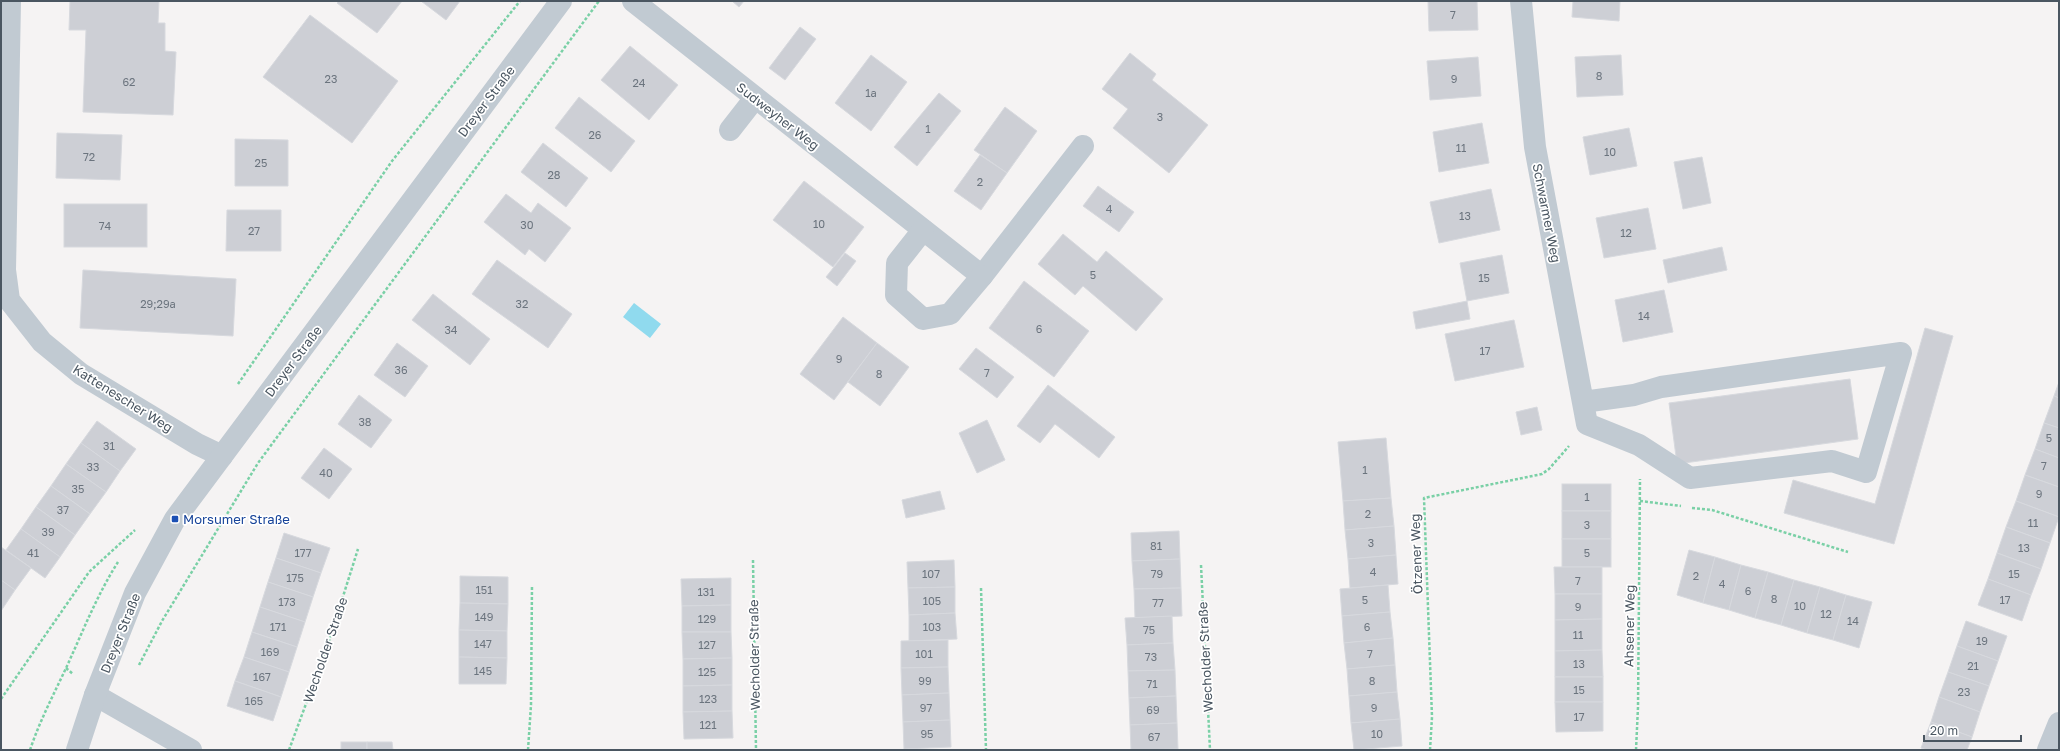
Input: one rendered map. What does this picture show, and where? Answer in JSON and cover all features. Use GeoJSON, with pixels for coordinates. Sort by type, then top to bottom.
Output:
{"type":"FeatureCollection","features":[{"type":"Feature","properties":{"kind":"street","name":"Kattenescher Weg"},"geometry":{"type":"LineString","coordinates":[[10,1],[5,270],[9,300],[42,342],[81,374],[197,444],[222,456]]}},
{"type":"Feature","properties":{"kind":"street","name":"Dreyer Straße"},"geometry":{"type":"LineString","coordinates":[[77,750],[95,695],[135,593],[175,519],[560,1]]}},
{"type":"Feature","properties":{"kind":"street","name":"Sudweyher Weg"},"geometry":{"type":"LineString","coordinates":[[633,1],[982,276]]}},
{"type":"Feature","properties":{"kind":"street","name":"Schwarmer Weg"},"geometry":{"type":"LineString","coordinates":[[1522,1],[1535,147],[1587,424]]}},
{"type":"Feature","properties":{"kind":"street"},"geometry":{"type":"LineString","coordinates":[[730,130],[755,98]]}},
{"type":"Feature","properties":{"kind":"street"},"geometry":{"type":"LineString","coordinates":[[923,230],[897,263],[896,295],[923,319],[950,314],[982,276],[1083,146]]}},
{"type":"Feature","properties":{"kind":"street"},"geometry":{"type":"LineString","coordinates":[[1583,402],[1634,395],[1661,386],[1901,352],[1866,472],[1832,461],[1690,478],[1639,445],[1587,424]]}},
{"type":"Feature","properties":{"kind":"street"},"geometry":{"type":"LineString","coordinates":[[95,695],[190,750]]}},
{"type":"Feature","properties":{"kind":"street"},"geometry":{"type":"LineString","coordinates":[[2048,750],[2059,723]]}},
{"type":"Feature","properties":{"kind":"path"},"geometry":{"type":"LineString","coordinates":[[138,667],[162,621],[258,463],[599,1]]}},
{"type":"Feature","properties":{"kind":"path","name":"Ötzener Weg"},"geometry":{"type":"LineString","coordinates":[[1430,750],[1432,717],[1424,498],[1542,474],[1550,469],[1587,424]]}},
{"type":"Feature","properties":{"kind":"path","name":"Ahsener Weg"},"geometry":{"type":"LineString","coordinates":[[1636,750],[1638,707],[1640,473]]}},
{"type":"Feature","properties":{"kind":"path"},"geometry":{"type":"LineString","coordinates":[[1640,501],[1712,510],[1848,552]]}},
{"type":"Feature","properties":{"kind":"path"},"geometry":{"type":"LineString","coordinates":[[1,699],[89,572],[140,525]]}},
{"type":"Feature","properties":{"kind":"path","name":"Wecholder Straße"},"geometry":{"type":"LineString","coordinates":[[289,750],[328,644],[358,549]]}},
{"type":"Feature","properties":{"kind":"path","name":"Wecholder Straße"},"geometry":{"type":"LineString","coordinates":[[753,560],[756,750]]}},
{"type":"Feature","properties":{"kind":"path","name":"Wecholder Straße"},"geometry":{"type":"LineString","coordinates":[[1201,565],[1210,750]]}},
{"type":"Feature","properties":{"kind":"path"},"geometry":{"type":"LineString","coordinates":[[528,750],[531,705],[532,585]]}},
{"type":"Feature","properties":{"kind":"path"},"geometry":{"type":"LineString","coordinates":[[981,588],[986,750]]}},
{"type":"Feature","properties":{"kind":"water"},"geometry":{"type":"Polygon","coordinates":[[[634,303],[661,324],[650,338],[623,317],[634,303]]]}},
{"type":"Feature","properties":{"kind":"building"},"geometry":{"type":"Polygon","coordinates":[[[70,1],[159,1],[158,23],[165,23],[165,51],[176,52],[173,115],[83,112],[86,30],[69,30],[70,1]]]}},
{"type":"Feature","properties":{"kind":"building"},"geometry":{"type":"Polygon","coordinates":[[[339,1],[402,1],[377,33],[337,3],[339,1]]]}},
{"type":"Feature","properties":{"kind":"building"},"geometry":{"type":"Polygon","coordinates":[[[421,1],[460,1],[446,20],[421,1]]]}},
{"type":"Feature","properties":{"kind":"building"},"geometry":{"type":"Polygon","coordinates":[[[732,1],[744,1],[739,7],[732,1]]]}},
{"type":"Feature","properties":{"kind":"building"},"geometry":{"type":"Polygon","coordinates":[[[1428,1],[1477,1],[1478,30],[1429,31],[1428,1]]]}},
{"type":"Feature","properties":{"kind":"building"},"geometry":{"type":"Polygon","coordinates":[[[1573,1],[1620,1],[1619,21],[1572,17],[1573,1]]]}},
{"type":"Feature","properties":{"kind":"building"},"geometry":{"type":"Polygon","coordinates":[[[310,15],[398,81],[352,143],[263,77],[310,15]]]}},
{"type":"Feature","properties":{"kind":"building"},"geometry":{"type":"Polygon","coordinates":[[[800,27],[816,39],[785,80],[769,68],[800,27]]]}},
{"type":"Feature","properties":{"kind":"building"},"geometry":{"type":"Polygon","coordinates":[[[630,46],[678,85],[649,120],[601,80],[630,46]]]}},
{"type":"Feature","properties":{"kind":"building"},"geometry":{"type":"Polygon","coordinates":[[[1130,53],[1156,74],[1152,80],[1208,125],[1169,173],[1113,128],[1128,109],[1102,89],[1130,53]]]}},
{"type":"Feature","properties":{"kind":"building"},"geometry":{"type":"Polygon","coordinates":[[[871,55],[907,82],[871,131],[835,103],[871,55]]]}},
{"type":"Feature","properties":{"kind":"building"},"geometry":{"type":"Polygon","coordinates":[[[1621,55],[1623,95],[1577,97],[1575,57],[1621,55]]]}},
{"type":"Feature","properties":{"kind":"building"},"geometry":{"type":"Polygon","coordinates":[[[1478,57],[1481,96],[1430,100],[1427,61],[1478,57]]]}},
{"type":"Feature","properties":{"kind":"building"},"geometry":{"type":"Polygon","coordinates":[[[939,93],[961,111],[917,166],[894,147],[939,93]]]}},
{"type":"Feature","properties":{"kind":"building"},"geometry":{"type":"Polygon","coordinates":[[[579,97],[635,141],[611,172],[555,128],[579,97]]]}},
{"type":"Feature","properties":{"kind":"building"},"geometry":{"type":"Polygon","coordinates":[[[1005,107],[1037,131],[1007,173],[974,150],[1005,107]]]}},
{"type":"Feature","properties":{"kind":"building"},"geometry":{"type":"Polygon","coordinates":[[[1482,123],[1489,163],[1439,172],[1433,132],[1482,123]]]}},
{"type":"Feature","properties":{"kind":"building"},"geometry":{"type":"Polygon","coordinates":[[[1629,128],[1637,166],[1590,175],[1583,137],[1629,128]]]}},
{"type":"Feature","properties":{"kind":"building"},"geometry":{"type":"Polygon","coordinates":[[[57,133],[122,135],[120,180],[56,178],[57,133]]]}},
{"type":"Feature","properties":{"kind":"building"},"geometry":{"type":"Polygon","coordinates":[[[235,139],[288,140],[288,186],[235,186],[235,139]]]}},
{"type":"Feature","properties":{"kind":"building"},"geometry":{"type":"Polygon","coordinates":[[[543,143],[588,178],[566,207],[521,172],[543,143]]]}},
{"type":"Feature","properties":{"kind":"building"},"geometry":{"type":"Polygon","coordinates":[[[980,155],[1007,173],[981,210],[954,191],[980,155]]]}},
{"type":"Feature","properties":{"kind":"building"},"geometry":{"type":"Polygon","coordinates":[[[1702,157],[1711,203],[1683,209],[1674,162],[1702,157]]]}},
{"type":"Feature","properties":{"kind":"building"},"geometry":{"type":"Polygon","coordinates":[[[804,181],[864,227],[833,267],[773,220],[804,181]]]}},
{"type":"Feature","properties":{"kind":"building"},"geometry":{"type":"Polygon","coordinates":[[[1098,186],[1134,212],[1119,232],[1083,206],[1098,186]]]}},
{"type":"Feature","properties":{"kind":"building"},"geometry":{"type":"Polygon","coordinates":[[[1491,189],[1500,230],[1439,243],[1430,202],[1491,189]]]}},
{"type":"Feature","properties":{"kind":"building"},"geometry":{"type":"Polygon","coordinates":[[[506,194],[531,213],[538,203],[571,228],[545,262],[529,249],[525,255],[484,222],[506,194]]]}},
{"type":"Feature","properties":{"kind":"building"},"geometry":{"type":"Polygon","coordinates":[[[64,204],[147,204],[147,247],[64,247],[64,204]]]}},
{"type":"Feature","properties":{"kind":"building"},"geometry":{"type":"Polygon","coordinates":[[[1648,208],[1656,249],[1604,258],[1596,218],[1648,208]]]}},
{"type":"Feature","properties":{"kind":"building"},"geometry":{"type":"Polygon","coordinates":[[[227,210],[281,210],[281,251],[226,251],[227,210]]]}},
{"type":"Feature","properties":{"kind":"building"},"geometry":{"type":"Polygon","coordinates":[[[1063,234],[1097,262],[1106,251],[1163,299],[1136,331],[1083,286],[1075,295],[1038,264],[1063,234]]]}},
{"type":"Feature","properties":{"kind":"building"},"geometry":{"type":"Polygon","coordinates":[[[1722,247],[1727,270],[1668,283],[1663,260],[1722,247]]]}},
{"type":"Feature","properties":{"kind":"building"},"geometry":{"type":"Polygon","coordinates":[[[845,253],[856,261],[837,286],[826,277],[845,253]]]}},
{"type":"Feature","properties":{"kind":"building"},"geometry":{"type":"Polygon","coordinates":[[[1502,255],[1509,293],[1467,301],[1460,263],[1502,255]]]}},
{"type":"Feature","properties":{"kind":"building"},"geometry":{"type":"Polygon","coordinates":[[[497,260],[572,314],[548,348],[472,294],[497,260]]]}},
{"type":"Feature","properties":{"kind":"building"},"geometry":{"type":"Polygon","coordinates":[[[83,270],[236,279],[233,336],[80,328],[83,270]]]}},
{"type":"Feature","properties":{"kind":"building"},"geometry":{"type":"Polygon","coordinates":[[[1024,281],[1089,331],[1054,377],[989,328],[1024,281]]]}},
{"type":"Feature","properties":{"kind":"building"},"geometry":{"type":"Polygon","coordinates":[[[1664,290],[1673,332],[1623,342],[1615,300],[1664,290]]]}},
{"type":"Feature","properties":{"kind":"building"},"geometry":{"type":"Polygon","coordinates":[[[433,294],[490,339],[470,365],[412,320],[433,294]]]}},
{"type":"Feature","properties":{"kind":"building"},"geometry":{"type":"Polygon","coordinates":[[[1467,301],[1470,319],[1416,329],[1413,312],[1467,301]]]}},
{"type":"Feature","properties":{"kind":"building"},"geometry":{"type":"Polygon","coordinates":[[[843,317],[877,343],[834,400],[800,374],[843,317]]]}},
{"type":"Feature","properties":{"kind":"building"},"geometry":{"type":"Polygon","coordinates":[[[1514,320],[1524,367],[1455,381],[1445,334],[1514,320]]]}},
{"type":"Feature","properties":{"kind":"building"},"geometry":{"type":"Polygon","coordinates":[[[1925,328],[1953,336],[1894,544],[1784,513],[1793,480],[1875,504],[1925,328]]]}},
{"type":"Feature","properties":{"kind":"building"},"geometry":{"type":"Polygon","coordinates":[[[397,343],[428,366],[405,397],[374,375],[397,343]]]}},
{"type":"Feature","properties":{"kind":"building"},"geometry":{"type":"Polygon","coordinates":[[[877,343],[909,367],[880,406],[848,382],[877,343]]]}},
{"type":"Feature","properties":{"kind":"building"},"geometry":{"type":"Polygon","coordinates":[[[976,348],[1014,377],[997,398],[959,369],[976,348]]]}},
{"type":"Feature","properties":{"kind":"building"},"geometry":{"type":"Polygon","coordinates":[[[1850,379],[1858,439],[1677,464],[1669,403],[1850,379]]]}},
{"type":"Feature","properties":{"kind":"building"},"geometry":{"type":"Polygon","coordinates":[[[2059,382],[2059,398],[2054,396],[2059,382]]]}},
{"type":"Feature","properties":{"kind":"building"},"geometry":{"type":"Polygon","coordinates":[[[1048,385],[1115,437],[1099,458],[1055,424],[1040,443],[1017,426],[1048,385]]]}},
{"type":"Feature","properties":{"kind":"building"},"geometry":{"type":"Polygon","coordinates":[[[359,395],[392,420],[371,448],[338,424],[359,395]]]}},
{"type":"Feature","properties":{"kind":"building"},"geometry":{"type":"Polygon","coordinates":[[[2054,396],[2059,398],[2059,428],[2044,423],[2054,396]]]}},
{"type":"Feature","properties":{"kind":"building"},"geometry":{"type":"Polygon","coordinates":[[[1537,407],[1542,430],[1521,435],[1516,412],[1537,407]]]}},
{"type":"Feature","properties":{"kind":"building"},"geometry":{"type":"Polygon","coordinates":[[[987,420],[1005,460],[977,473],[959,433],[987,420]]]}},
{"type":"Feature","properties":{"kind":"building"},"geometry":{"type":"Polygon","coordinates":[[[97,421],[136,449],[120,471],[81,443],[97,421]]]}},
{"type":"Feature","properties":{"kind":"building"},"geometry":{"type":"Polygon","coordinates":[[[2044,423],[2059,428],[2059,458],[2035,449],[2044,423]]]}},
{"type":"Feature","properties":{"kind":"building"},"geometry":{"type":"Polygon","coordinates":[[[1386,438],[1391,498],[1343,501],[1338,442],[1386,438]]]}},
{"type":"Feature","properties":{"kind":"building"},"geometry":{"type":"Polygon","coordinates":[[[81,443],[120,471],[106,492],[66,464],[81,443]]]}},
{"type":"Feature","properties":{"kind":"building"},"geometry":{"type":"Polygon","coordinates":[[[324,448],[352,469],[329,499],[301,478],[324,448]]]}},
{"type":"Feature","properties":{"kind":"building"},"geometry":{"type":"Polygon","coordinates":[[[2035,449],[2059,458],[2059,487],[2025,475],[2035,449]]]}},
{"type":"Feature","properties":{"kind":"building"},"geometry":{"type":"Polygon","coordinates":[[[66,464],[106,492],[90,514],[51,486],[66,464]]]}},
{"type":"Feature","properties":{"kind":"building"},"geometry":{"type":"Polygon","coordinates":[[[2025,475],[2059,487],[2059,517],[2016,501],[2025,475]]]}},
{"type":"Feature","properties":{"kind":"building"},"geometry":{"type":"Polygon","coordinates":[[[1562,484],[1611,484],[1611,511],[1562,511],[1562,484]]]}},
{"type":"Feature","properties":{"kind":"building"},"geometry":{"type":"Polygon","coordinates":[[[51,486],[90,514],[75,535],[36,507],[51,486]]]}},
{"type":"Feature","properties":{"kind":"building"},"geometry":{"type":"Polygon","coordinates":[[[940,491],[945,509],[906,518],[902,500],[940,491]]]}},
{"type":"Feature","properties":{"kind":"building"},"geometry":{"type":"Polygon","coordinates":[[[1391,498],[1394,526],[1345,530],[1343,501],[1391,498]]]}},
{"type":"Feature","properties":{"kind":"building"},"geometry":{"type":"Polygon","coordinates":[[[2016,501],[2059,517],[2050,543],[2006,527],[2016,501]]]}},
{"type":"Feature","properties":{"kind":"building"},"geometry":{"type":"Polygon","coordinates":[[[36,507],[75,535],[60,557],[21,529],[36,507]]]}},
{"type":"Feature","properties":{"kind":"building"},"geometry":{"type":"Polygon","coordinates":[[[1562,511],[1611,511],[1611,539],[1562,539],[1562,511]]]}},
{"type":"Feature","properties":{"kind":"building"},"geometry":{"type":"Polygon","coordinates":[[[1394,526],[1396,555],[1348,559],[1345,530],[1394,526]]]}},
{"type":"Feature","properties":{"kind":"building"},"geometry":{"type":"Polygon","coordinates":[[[2006,527],[2050,543],[2041,569],[1997,553],[2006,527]]]}},
{"type":"Feature","properties":{"kind":"building"},"geometry":{"type":"Polygon","coordinates":[[[21,529],[60,557],[45,578],[6,550],[21,529]]]}},
{"type":"Feature","properties":{"kind":"building"},"geometry":{"type":"Polygon","coordinates":[[[1179,531],[1180,559],[1132,561],[1131,533],[1179,531]]]}},
{"type":"Feature","properties":{"kind":"building"},"geometry":{"type":"Polygon","coordinates":[[[284,533],[330,548],[321,573],[276,558],[284,533]]]}},
{"type":"Feature","properties":{"kind":"building"},"geometry":{"type":"Polygon","coordinates":[[[1562,539],[1611,539],[1611,567],[1562,567],[1562,539]]]}},
{"type":"Feature","properties":{"kind":"building"},"geometry":{"type":"Polygon","coordinates":[[[1,547],[31,568],[15,590],[1,580],[1,547]]]}},
{"type":"Feature","properties":{"kind":"building"},"geometry":{"type":"Polygon","coordinates":[[[1689,550],[1715,557],[1703,603],[1677,595],[1689,550]]]}},
{"type":"Feature","properties":{"kind":"building"},"geometry":{"type":"Polygon","coordinates":[[[1997,553],[2041,569],[2031,595],[1988,579],[1997,553]]]}},
{"type":"Feature","properties":{"kind":"building"},"geometry":{"type":"Polygon","coordinates":[[[1396,555],[1398,584],[1350,588],[1348,559],[1396,555]]]}},
{"type":"Feature","properties":{"kind":"building"},"geometry":{"type":"Polygon","coordinates":[[[1715,557],[1741,565],[1729,610],[1703,603],[1715,557]]]}},
{"type":"Feature","properties":{"kind":"building"},"geometry":{"type":"Polygon","coordinates":[[[276,558],[321,573],[313,597],[268,582],[276,558]]]}},
{"type":"Feature","properties":{"kind":"building"},"geometry":{"type":"Polygon","coordinates":[[[1180,559],[1181,588],[1134,589],[1132,561],[1180,559]]]}},
{"type":"Feature","properties":{"kind":"building"},"geometry":{"type":"Polygon","coordinates":[[[954,560],[955,587],[908,588],[907,562],[954,560]]]}},
{"type":"Feature","properties":{"kind":"building"},"geometry":{"type":"Polygon","coordinates":[[[1741,565],[1768,572],[1755,618],[1729,610],[1741,565]]]}},
{"type":"Feature","properties":{"kind":"building"},"geometry":{"type":"Polygon","coordinates":[[[1554,567],[1602,567],[1602,594],[1555,594],[1554,567]]]}},
{"type":"Feature","properties":{"kind":"building"},"geometry":{"type":"Polygon","coordinates":[[[1768,572],[1794,580],[1781,625],[1755,618],[1768,572]]]}},
{"type":"Feature","properties":{"kind":"building"},"geometry":{"type":"Polygon","coordinates":[[[460,576],[508,577],[508,604],[460,603],[460,576]]]}},
{"type":"Feature","properties":{"kind":"building"},"geometry":{"type":"Polygon","coordinates":[[[731,578],[731,605],[682,606],[681,579],[731,578]]]}},
{"type":"Feature","properties":{"kind":"building"},"geometry":{"type":"Polygon","coordinates":[[[1988,579],[2031,595],[2022,621],[1978,605],[1988,579]]]}},
{"type":"Feature","properties":{"kind":"building"},"geometry":{"type":"Polygon","coordinates":[[[1,580],[15,590],[1,611],[1,580]]]}},
{"type":"Feature","properties":{"kind":"building"},"geometry":{"type":"Polygon","coordinates":[[[1794,580],[1820,587],[1807,633],[1781,625],[1794,580]]]}},
{"type":"Feature","properties":{"kind":"building"},"geometry":{"type":"Polygon","coordinates":[[[268,582],[313,597],[305,622],[260,607],[268,582]]]}},
{"type":"Feature","properties":{"kind":"building"},"geometry":{"type":"Polygon","coordinates":[[[1388,585],[1390,612],[1342,616],[1340,589],[1388,585]]]}},
{"type":"Feature","properties":{"kind":"building"},"geometry":{"type":"Polygon","coordinates":[[[955,587],[955,613],[909,615],[908,588],[955,587]]]}},
{"type":"Feature","properties":{"kind":"building"},"geometry":{"type":"Polygon","coordinates":[[[1820,587],[1846,595],[1833,640],[1807,633],[1820,587]]]}},
{"type":"Feature","properties":{"kind":"building"},"geometry":{"type":"Polygon","coordinates":[[[1181,588],[1182,616],[1135,618],[1134,589],[1181,588]]]}},
{"type":"Feature","properties":{"kind":"building"},"geometry":{"type":"Polygon","coordinates":[[[1555,594],[1602,594],[1602,619],[1555,620],[1555,594]]]}},
{"type":"Feature","properties":{"kind":"building"},"geometry":{"type":"Polygon","coordinates":[[[1846,595],[1872,602],[1859,648],[1833,640],[1846,595]]]}},
{"type":"Feature","properties":{"kind":"building"},"geometry":{"type":"Polygon","coordinates":[[[460,603],[508,604],[507,631],[459,630],[460,603]]]}},
{"type":"Feature","properties":{"kind":"building"},"geometry":{"type":"Polygon","coordinates":[[[731,605],[731,632],[682,632],[682,606],[731,605]]]}},
{"type":"Feature","properties":{"kind":"building"},"geometry":{"type":"Polygon","coordinates":[[[260,607],[305,622],[297,647],[252,632],[260,607]]]}},
{"type":"Feature","properties":{"kind":"building"},"geometry":{"type":"Polygon","coordinates":[[[1390,612],[1393,638],[1344,643],[1342,616],[1390,612]]]}},
{"type":"Feature","properties":{"kind":"building"},"geometry":{"type":"Polygon","coordinates":[[[955,613],[957,639],[909,641],[909,615],[955,613]]]}},
{"type":"Feature","properties":{"kind":"building"},"geometry":{"type":"Polygon","coordinates":[[[1172,616],[1173,643],[1127,645],[1125,618],[1172,616]]]}},
{"type":"Feature","properties":{"kind":"building"},"geometry":{"type":"Polygon","coordinates":[[[1602,619],[1602,650],[1555,651],[1555,620],[1602,619]]]}},
{"type":"Feature","properties":{"kind":"building"},"geometry":{"type":"Polygon","coordinates":[[[1966,621],[2007,636],[1998,661],[1957,646],[1966,621]]]}},
{"type":"Feature","properties":{"kind":"building"},"geometry":{"type":"Polygon","coordinates":[[[459,630],[507,631],[507,658],[459,657],[459,630]]]}},
{"type":"Feature","properties":{"kind":"building"},"geometry":{"type":"Polygon","coordinates":[[[252,632],[297,647],[289,672],[244,657],[252,632]]]}},
{"type":"Feature","properties":{"kind":"building"},"geometry":{"type":"Polygon","coordinates":[[[682,632],[731,632],[732,658],[683,659],[682,632]]]}},
{"type":"Feature","properties":{"kind":"building"},"geometry":{"type":"Polygon","coordinates":[[[1393,638],[1395,665],[1347,669],[1344,643],[1393,638]]]}},
{"type":"Feature","properties":{"kind":"building"},"geometry":{"type":"Polygon","coordinates":[[[948,640],[948,667],[901,668],[901,641],[948,640]]]}},
{"type":"Feature","properties":{"kind":"building"},"geometry":{"type":"Polygon","coordinates":[[[1173,643],[1175,670],[1128,671],[1127,645],[1173,643]]]}},
{"type":"Feature","properties":{"kind":"building"},"geometry":{"type":"Polygon","coordinates":[[[1957,646],[1998,661],[1989,686],[1948,672],[1957,646]]]}},
{"type":"Feature","properties":{"kind":"building"},"geometry":{"type":"Polygon","coordinates":[[[1602,650],[1603,677],[1555,677],[1555,651],[1602,650]]]}},
{"type":"Feature","properties":{"kind":"building"},"geometry":{"type":"Polygon","coordinates":[[[244,657],[289,672],[281,697],[235,681],[244,657]]]}},
{"type":"Feature","properties":{"kind":"building"},"geometry":{"type":"Polygon","coordinates":[[[459,657],[507,658],[506,684],[459,684],[459,657]]]}},
{"type":"Feature","properties":{"kind":"building"},"geometry":{"type":"Polygon","coordinates":[[[732,658],[732,685],[683,686],[683,659],[732,658]]]}},
{"type":"Feature","properties":{"kind":"building"},"geometry":{"type":"Polygon","coordinates":[[[1395,665],[1397,692],[1349,696],[1347,669],[1395,665]]]}},
{"type":"Feature","properties":{"kind":"building"},"geometry":{"type":"Polygon","coordinates":[[[948,667],[949,693],[902,695],[901,668],[948,667]]]}},
{"type":"Feature","properties":{"kind":"building"},"geometry":{"type":"Polygon","coordinates":[[[1175,670],[1176,696],[1129,698],[1128,671],[1175,670]]]}},
{"type":"Feature","properties":{"kind":"building"},"geometry":{"type":"Polygon","coordinates":[[[1948,672],[1989,686],[1980,712],[1939,697],[1948,672]]]}},
{"type":"Feature","properties":{"kind":"building"},"geometry":{"type":"Polygon","coordinates":[[[1555,677],[1603,677],[1603,702],[1555,702],[1555,677]]]}},
{"type":"Feature","properties":{"kind":"building"},"geometry":{"type":"Polygon","coordinates":[[[235,681],[281,697],[273,721],[227,706],[235,681]]]}},
{"type":"Feature","properties":{"kind":"building"},"geometry":{"type":"Polygon","coordinates":[[[732,685],[732,711],[683,712],[683,686],[732,685]]]}},
{"type":"Feature","properties":{"kind":"building"},"geometry":{"type":"Polygon","coordinates":[[[1397,692],[1400,719],[1351,723],[1349,696],[1397,692]]]}},
{"type":"Feature","properties":{"kind":"building"},"geometry":{"type":"Polygon","coordinates":[[[949,693],[950,720],[903,722],[902,695],[949,693]]]}},
{"type":"Feature","properties":{"kind":"building"},"geometry":{"type":"Polygon","coordinates":[[[1176,696],[1177,723],[1130,725],[1129,698],[1176,696]]]}},
{"type":"Feature","properties":{"kind":"building"},"geometry":{"type":"Polygon","coordinates":[[[1939,697],[1980,712],[1972,737],[1931,722],[1939,697]]]}},
{"type":"Feature","properties":{"kind":"building"},"geometry":{"type":"Polygon","coordinates":[[[1555,702],[1603,702],[1603,731],[1556,732],[1555,702]]]}},
{"type":"Feature","properties":{"kind":"building"},"geometry":{"type":"Polygon","coordinates":[[[732,711],[733,738],[684,739],[683,712],[732,711]]]}},
{"type":"Feature","properties":{"kind":"building"},"geometry":{"type":"Polygon","coordinates":[[[1400,719],[1402,746],[1354,750],[1351,723],[1400,719]]]}},
{"type":"Feature","properties":{"kind":"building"},"geometry":{"type":"Polygon","coordinates":[[[950,720],[951,747],[904,749],[903,722],[950,720]]]}},
{"type":"Feature","properties":{"kind":"building"},"geometry":{"type":"Polygon","coordinates":[[[1931,722],[1972,737],[1967,750],[1927,750],[1921,748],[1931,722]]]}},
{"type":"Feature","properties":{"kind":"building"},"geometry":{"type":"Polygon","coordinates":[[[1177,723],[1178,749],[1131,750],[1130,725],[1177,723]]]}},
{"type":"Feature","properties":{"kind":"building"},"geometry":{"type":"Polygon","coordinates":[[[341,742],[367,742],[367,750],[341,750],[341,742]]]}},
{"type":"Feature","properties":{"kind":"building"},"geometry":{"type":"Polygon","coordinates":[[[367,742],[392,742],[393,750],[367,750],[367,742]]]}},
{"type":"Feature","properties":{"kind":"place","name":"Morsumer Straße"},"geometry":{"type":"Point","coordinates":[175,519]}}]}
